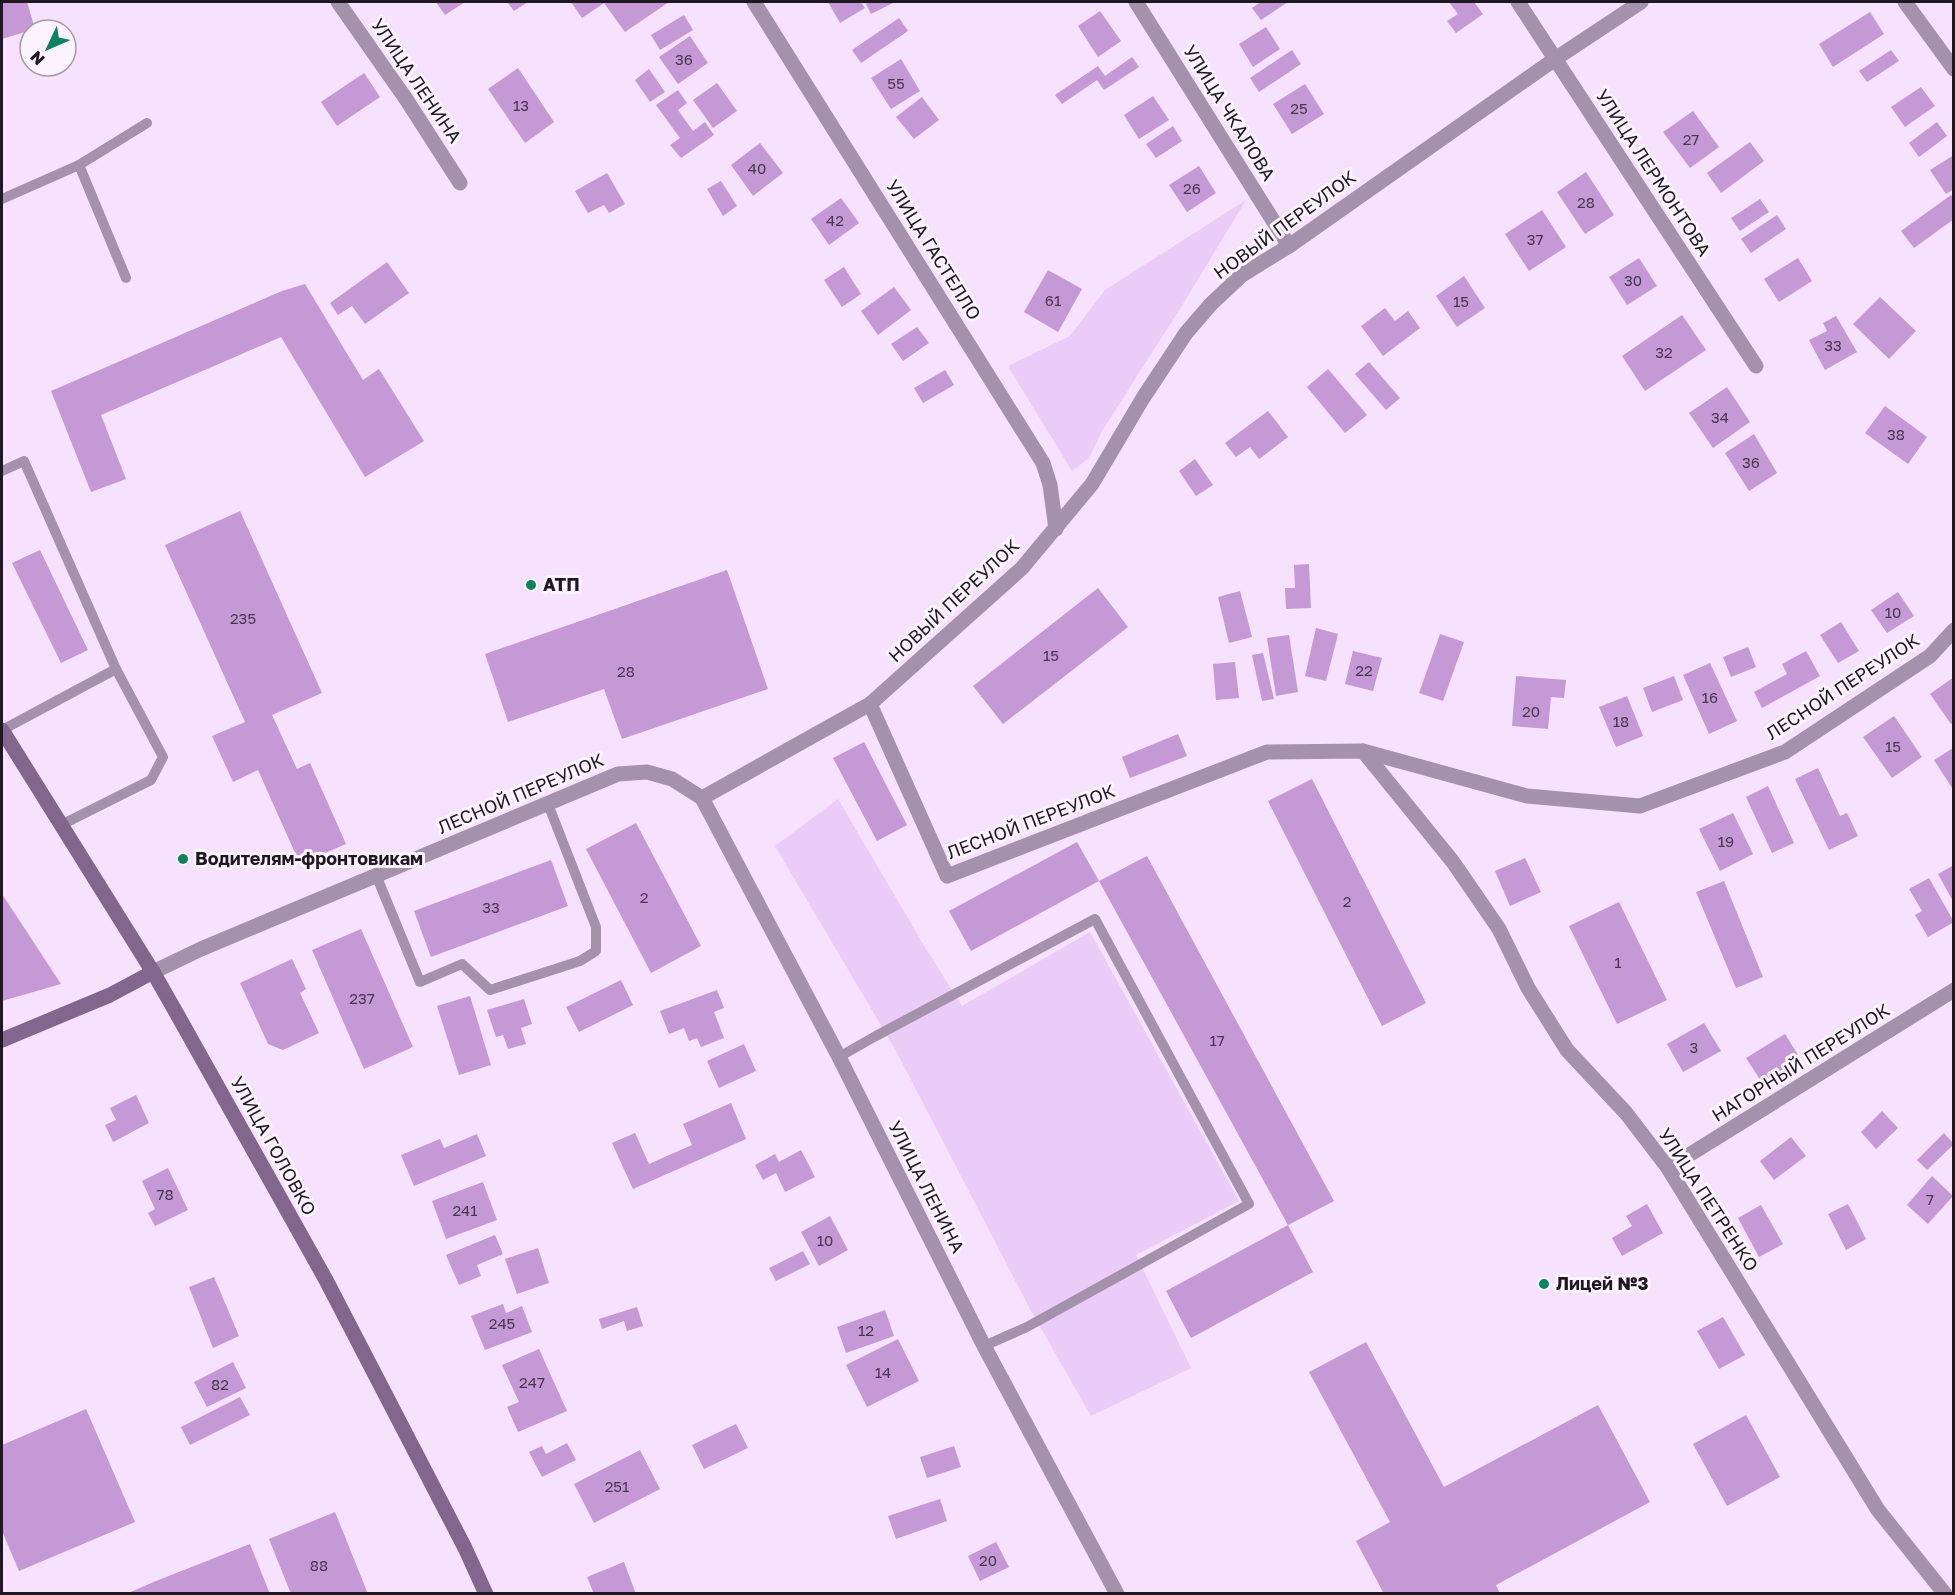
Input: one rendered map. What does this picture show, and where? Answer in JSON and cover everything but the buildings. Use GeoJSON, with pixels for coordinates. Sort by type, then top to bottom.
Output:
{"type":"FeatureCollection","features":[{"type":"Feature","properties":{"kind":"main road","name":"УЛИЦА ГОЛОВКО"},"geometry":{"type":"LineString","coordinates":[[2,730],[153,972],[326,1280],[460,1538],[486,1593]]}},
{"type":"Feature","properties":{"kind":"main road","name":"ЛЕСНОЙ ПЕРЕУЛОК"},"geometry":{"type":"LineString","coordinates":[[2,1040],[110,995],[153,972]]}},
{"type":"Feature","properties":{"kind":"street","name":"УЛИЦА ЛЕНИНА"},"geometry":{"type":"LineString","coordinates":[[338,2],[406,99],[460,183]]}},
{"type":"Feature","properties":{"kind":"street","name":"УЛИЦА ГАСТЕЛЛО"},"geometry":{"type":"LineString","coordinates":[[754,2],[1043,463],[1050,485],[1056,529]]}},
{"type":"Feature","properties":{"kind":"street","name":"УЛИЦА ЧКАЛОВА"},"geometry":{"type":"LineString","coordinates":[[1136,2],[1289,246]]}},
{"type":"Feature","properties":{"kind":"street","name":"УЛИЦА ЛЕРМОНТОВА"},"geometry":{"type":"LineString","coordinates":[[1518,2],[1756,366]]}},
{"type":"Feature","properties":{"kind":"street","name":"НОВЫЙ ПЕРЕУЛОК"},"geometry":{"type":"LineString","coordinates":[[870,704],[1022,568],[1056,529],[1092,484],[1143,398],[1186,333],[1211,304],[1242,275],[1289,246],[1555,59],[1641,2]]}},
{"type":"Feature","properties":{"kind":"street"},"geometry":{"type":"LineString","coordinates":[[1905,2],[1953,69]]}},
{"type":"Feature","properties":{"kind":"street","name":"ЛЕСНОЙ ПЕРЕУЛОК"},"geometry":{"type":"LineString","coordinates":[[870,704],[947,876],[1267,752],[1363,751],[1527,796],[1640,806],[1785,752],[1930,656],[1953,630]]}},
{"type":"Feature","properties":{"kind":"street"},"geometry":{"type":"LineString","coordinates":[[702,798],[870,704]]}},
{"type":"Feature","properties":{"kind":"street","name":"УЛИЦА ПЕТРЕНКО"},"geometry":{"type":"LineString","coordinates":[[1363,751],[1467,881],[1499,930],[1528,988],[1567,1050],[1626,1113],[1668,1168],[1878,1510],[1945,1593]]}},
{"type":"Feature","properties":{"kind":"street","name":"ЛЕСНОЙ ПЕРЕУЛОК"},"geometry":{"type":"LineString","coordinates":[[153,972],[201,949],[618,774],[647,772],[672,779],[702,798]]}},
{"type":"Feature","properties":{"kind":"street","name":"УЛИЦА ЛЕНИНА"},"geometry":{"type":"LineString","coordinates":[[702,798],[839,1057],[984,1346],[1117,1593]]}},
{"type":"Feature","properties":{"kind":"street","name":"НАГОРНЫЙ ПЕРЕУЛОК"},"geometry":{"type":"LineString","coordinates":[[1668,1168],[1953,990]]}},
{"type":"Feature","properties":{"kind":"lane"},"geometry":{"type":"LineString","coordinates":[[2,199],[79,165],[147,123]]}},
{"type":"Feature","properties":{"kind":"lane"},"geometry":{"type":"LineString","coordinates":[[79,165],[126,278]]}},
{"type":"Feature","properties":{"kind":"lane"},"geometry":{"type":"LineString","coordinates":[[2,471],[24,461],[116,669],[163,757],[151,780],[61,825]]}},
{"type":"Feature","properties":{"kind":"lane"},"geometry":{"type":"LineString","coordinates":[[2,730],[116,669]]}},
{"type":"Feature","properties":{"kind":"lane"},"geometry":{"type":"LineString","coordinates":[[376,876],[420,982],[462,964],[490,990],[580,961],[596,951],[596,927],[548,804]]}},
{"type":"Feature","properties":{"kind":"lane"},"geometry":{"type":"LineString","coordinates":[[839,1057],[1095,919],[1249,1204],[1022,1330],[984,1346]]}},
{"type":"Feature","properties":{"kind":"shaded area"},"geometry":{"type":"Polygon","coordinates":[[[1246,200],[1102,431],[1089,458],[1072,471],[1008,366],[1070,336],[1105,290],[1246,200]]]}},
{"type":"Feature","properties":{"kind":"shaded area"},"geometry":{"type":"Polygon","coordinates":[[[838,799],[962,1006],[1090,932],[1239,1201],[1136,1255],[1191,1368],[1091,1416],[1030,1309],[895,1049],[775,846],[838,799]]]}},
{"type":"Feature","properties":{"kind":"place","name":"АТП"},"geometry":{"type":"Point","coordinates":[531,585]}},
{"type":"Feature","properties":{"kind":"place","name":"Водителям-фронтовикам"},"geometry":{"type":"Point","coordinates":[183,859]}},
{"type":"Feature","properties":{"kind":"place","name":"Лицей №3"},"geometry":{"type":"Point","coordinates":[1544,1284]}}]}
